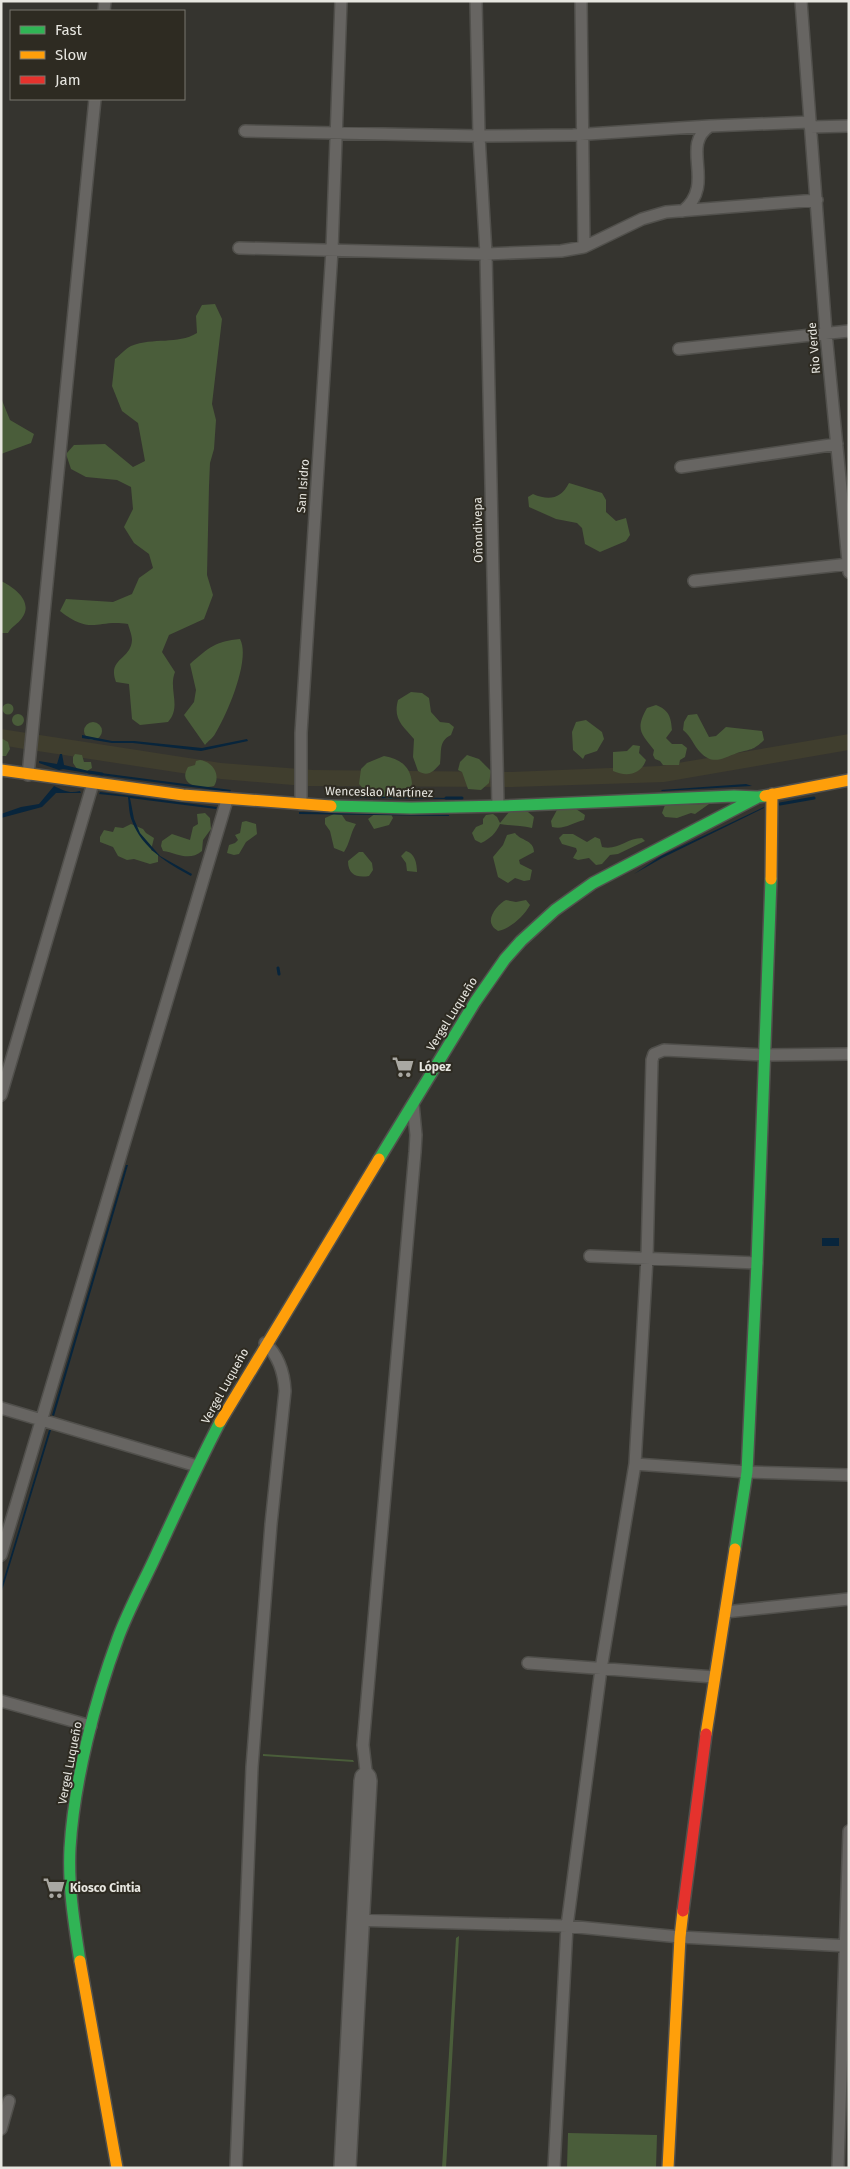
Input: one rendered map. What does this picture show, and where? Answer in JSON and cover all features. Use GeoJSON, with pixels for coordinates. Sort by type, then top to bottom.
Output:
{"type":"FeatureCollection","features":[{"type":"Feature","properties":{"kind":"main road","name":"Wenceslao Martínez"},"geometry":{"type":"LineString","coordinates":[[1,770],[228,800],[301,804],[498,806],[734,796],[758,797]]}},
{"type":"Feature","properties":{"kind":"main road"},"geometry":{"type":"LineString","coordinates":[[758,797],[849,780]]}},
{"type":"Feature","properties":{"kind":"main road"},"geometry":{"type":"LineString","coordinates":[[668,2168],[680,1937],[714,1677],[747,1472],[757,1263],[773,819],[772,794]]}},
{"type":"Feature","properties":{"kind":"main road","name":"Vergel Luqueño"},"geometry":{"type":"LineString","coordinates":[[117,2168],[80,1966],[70,1894],[72,1830],[91,1726],[104,1679],[119,1636],[196,1466],[230,1402],[265,1343],[485,987],[505,959],[541,922],[593,883],[758,797]]}},
{"type":"Feature","properties":{"kind":"street","name":"San Isidro"},"geometry":{"type":"LineString","coordinates":[[301,804],[301,724],[332,250],[341,1]]}},
{"type":"Feature","properties":{"kind":"street","name":"Oñondivepa"},"geometry":{"type":"LineString","coordinates":[[476,1],[479,136],[486,254],[498,806]]}},
{"type":"Feature","properties":{"kind":"street"},"geometry":{"type":"LineString","coordinates":[[581,1],[584,247]]}},
{"type":"Feature","properties":{"kind":"street","name":"Rio Verde"},"geometry":{"type":"LineString","coordinates":[[802,1],[826,333],[849,572]]}},
{"type":"Feature","properties":{"kind":"street"},"geometry":{"type":"LineString","coordinates":[[28,775],[95,100]]}},
{"type":"Feature","properties":{"kind":"street"},"geometry":{"type":"LineString","coordinates":[[245,131],[479,136],[583,134],[710,126],[849,126]]}},
{"type":"Feature","properties":{"kind":"street"},"geometry":{"type":"LineString","coordinates":[[683,210],[693,201],[698,188],[697,141],[701,133],[710,126]]}},
{"type":"Feature","properties":{"kind":"street"},"geometry":{"type":"LineString","coordinates":[[239,248],[486,254],[561,251],[584,247],[642,219],[666,212],[817,200]]}},
{"type":"Feature","properties":{"kind":"street"},"geometry":{"type":"LineString","coordinates":[[679,349],[849,331]]}},
{"type":"Feature","properties":{"kind":"street"},"geometry":{"type":"LineString","coordinates":[[681,467],[837,444]]}},
{"type":"Feature","properties":{"kind":"street"},"geometry":{"type":"LineString","coordinates":[[694,581],[848,564]]}},
{"type":"Feature","properties":{"kind":"street"},"geometry":{"type":"LineString","coordinates":[[1,1095],[93,783]]}},
{"type":"Feature","properties":{"kind":"street"},"geometry":{"type":"LineString","coordinates":[[1,1555],[228,800]]}},
{"type":"Feature","properties":{"kind":"street"},"geometry":{"type":"LineString","coordinates":[[554,2168],[567,1926],[601,1669],[636,1464],[647,1258],[652,1060],[654,1054],[664,1050],[764,1055],[849,1054]]}},
{"type":"Feature","properties":{"kind":"street"},"geometry":{"type":"LineString","coordinates":[[340,2168],[358,1920],[371,1781],[366,1771],[364,1735],[415,1152],[416,1135],[413,1104]]}},
{"type":"Feature","properties":{"kind":"street"},"geometry":{"type":"LineString","coordinates":[[590,1256],[757,1263]]}},
{"type":"Feature","properties":{"kind":"street"},"geometry":{"type":"LineString","coordinates":[[236,2168],[252,1767],[284,1391],[280,1363],[272,1349],[265,1343]]}},
{"type":"Feature","properties":{"kind":"street"},"geometry":{"type":"LineString","coordinates":[[1,1408],[196,1466]]}},
{"type":"Feature","properties":{"kind":"street"},"geometry":{"type":"LineString","coordinates":[[636,1464],[747,1472],[849,1474]]}},
{"type":"Feature","properties":{"kind":"street"},"geometry":{"type":"LineString","coordinates":[[725,1612],[849,1599]]}},
{"type":"Feature","properties":{"kind":"street"},"geometry":{"type":"LineString","coordinates":[[528,1664],[714,1677]]}},
{"type":"Feature","properties":{"kind":"street"},"geometry":{"type":"LineString","coordinates":[[1,1700],[91,1726]]}},
{"type":"Feature","properties":{"kind":"street"},"geometry":{"type":"LineString","coordinates":[[838,2168],[844,2108],[849,1831]]}},
{"type":"Feature","properties":{"kind":"street"},"geometry":{"type":"LineString","coordinates":[[358,1920],[567,1926],[680,1937],[847,1947]]}},
{"type":"Feature","properties":{"kind":"street"},"geometry":{"type":"LineString","coordinates":[[350,2168],[358,1920]]}},
{"type":"Feature","properties":{"kind":"street"},"geometry":{"type":"LineString","coordinates":[[1,2128],[9,2102]]}},
{"type":"Feature","properties":{"kind":"shaded area"},"geometry":{"type":"Polygon","coordinates":[[[1,729],[221,763],[313,770],[511,772],[660,766],[849,734],[849,750],[664,782],[512,787],[305,786],[221,779],[1,745],[1,729]]]}},
{"type":"Feature","properties":{"kind":"green space"},"geometry":{"type":"Polygon","coordinates":[[[215,304],[222,319],[212,404],[216,420],[209,486],[207,575],[213,595],[204,619],[169,635],[162,652],[175,672],[173,685],[175,704],[172,716],[168,722],[140,725],[132,719],[129,684],[116,682],[114,674],[117,663],[131,647],[132,638],[128,624],[87,625],[71,619],[60,611],[66,599],[113,602],[132,594],[139,578],[153,568],[149,554],[134,543],[124,527],[133,509],[131,487],[117,480],[86,477],[71,469],[66,454],[74,445],[105,444],[133,467],[145,461],[138,423],[122,411],[112,386],[115,359],[131,346],[140,343],[181,339],[197,333],[196,316],[202,305],[215,304]]]}},
{"type":"Feature","properties":{"kind":"green space"},"geometry":{"type":"Polygon","coordinates":[[[1,398],[10,420],[34,434],[31,443],[1,454],[1,398]]]}},
{"type":"Feature","properties":{"kind":"green space"},"geometry":{"type":"Polygon","coordinates":[[[569,483],[602,493],[606,500],[606,512],[616,521],[626,518],[630,535],[626,541],[600,552],[585,544],[582,528],[577,523],[556,519],[529,507],[528,497],[533,494],[549,498],[554,497],[562,492],[569,483]]]}},
{"type":"Feature","properties":{"kind":"green space"},"geometry":{"type":"Polygon","coordinates":[[[1,581],[17,591],[26,606],[22,618],[8,633],[1,633],[1,581]]]}},
{"type":"Feature","properties":{"kind":"green space"},"geometry":{"type":"Polygon","coordinates":[[[240,639],[243,648],[242,660],[236,687],[220,725],[205,745],[184,715],[194,702],[196,690],[190,664],[213,646],[225,641],[240,639]]]}},
{"type":"Feature","properties":{"kind":"green space"},"geometry":{"type":"Polygon","coordinates":[[[411,692],[422,693],[429,698],[431,712],[440,722],[449,723],[454,727],[451,735],[442,744],[440,764],[428,774],[418,771],[413,757],[414,739],[402,726],[398,717],[398,700],[411,692]]]}},
{"type":"Feature","properties":{"kind":"green space"},"geometry":{"type":"Polygon","coordinates":[[[8,703],[14,709],[8,715],[2,709],[8,703]]]}},
{"type":"Feature","properties":{"kind":"green space"},"geometry":{"type":"Polygon","coordinates":[[[656,705],[664,709],[670,718],[672,730],[666,738],[672,744],[682,744],[687,748],[685,757],[680,760],[679,765],[663,765],[655,759],[653,755],[654,750],[641,731],[641,721],[647,708],[656,705]]]}},
{"type":"Feature","properties":{"kind":"green space"},"geometry":{"type":"Polygon","coordinates":[[[16,714],[20,714],[24,720],[20,726],[16,726],[12,722],[12,718],[16,714]]]}},
{"type":"Feature","properties":{"kind":"green space"},"geometry":{"type":"Polygon","coordinates":[[[697,714],[709,737],[716,736],[726,727],[762,731],[764,740],[751,749],[723,759],[709,759],[700,752],[683,730],[684,722],[688,715],[697,714]]]}},
{"type":"Feature","properties":{"kind":"green space"},"geometry":{"type":"Polygon","coordinates":[[[586,720],[602,732],[604,739],[597,751],[585,755],[583,759],[573,750],[572,732],[576,722],[586,720]]]}},
{"type":"Feature","properties":{"kind":"green space"},"geometry":{"type":"Polygon","coordinates":[[[93,722],[99,725],[102,731],[99,737],[93,740],[87,737],[84,731],[87,725],[93,722]]]}},
{"type":"Feature","properties":{"kind":"green space"},"geometry":{"type":"Polygon","coordinates":[[[1,738],[8,742],[10,749],[6,756],[1,756],[1,738]]]}},
{"type":"Feature","properties":{"kind":"green space"},"geometry":{"type":"Polygon","coordinates":[[[633,745],[640,746],[639,753],[646,760],[641,769],[628,774],[613,771],[613,752],[627,751],[633,745]]]}},
{"type":"Feature","properties":{"kind":"green space"},"geometry":{"type":"Polygon","coordinates":[[[75,754],[82,755],[84,762],[91,762],[92,768],[87,771],[77,769],[73,763],[75,754]]]}},
{"type":"Feature","properties":{"kind":"green space"},"geometry":{"type":"Polygon","coordinates":[[[467,755],[479,759],[491,771],[489,783],[481,790],[468,789],[462,772],[458,770],[460,762],[467,755]]]}},
{"type":"Feature","properties":{"kind":"green space"},"geometry":{"type":"Polygon","coordinates":[[[384,756],[400,762],[410,773],[412,784],[404,794],[398,797],[386,798],[374,795],[359,784],[361,769],[367,763],[384,756]]]}},
{"type":"Feature","properties":{"kind":"green space"},"geometry":{"type":"Polygon","coordinates":[[[200,760],[209,763],[215,770],[217,778],[214,786],[203,787],[192,785],[188,782],[185,773],[188,767],[195,765],[196,761],[200,760]]]}},
{"type":"Feature","properties":{"kind":"green space"},"geometry":{"type":"Polygon","coordinates":[[[709,804],[695,814],[691,813],[677,818],[665,817],[662,813],[665,805],[709,804]]]}},
{"type":"Feature","properties":{"kind":"green space"},"geometry":{"type":"Polygon","coordinates":[[[576,809],[585,815],[584,820],[564,827],[552,827],[551,821],[557,810],[576,809]]]}},
{"type":"Feature","properties":{"kind":"green space"},"geometry":{"type":"Polygon","coordinates":[[[380,810],[390,812],[393,818],[389,825],[374,829],[368,819],[380,810]]]}},
{"type":"Feature","properties":{"kind":"green space"},"geometry":{"type":"Polygon","coordinates":[[[509,812],[528,812],[534,817],[532,828],[500,824],[495,833],[487,840],[481,843],[475,840],[472,833],[476,827],[483,824],[483,819],[486,815],[493,814],[500,823],[509,812]]]}},
{"type":"Feature","properties":{"kind":"green space"},"geometry":{"type":"Polygon","coordinates":[[[205,813],[210,818],[211,829],[203,840],[202,851],[192,856],[183,856],[163,851],[162,841],[172,834],[190,840],[193,827],[198,824],[197,814],[205,813]]]}},
{"type":"Feature","properties":{"kind":"green space"},"geometry":{"type":"Polygon","coordinates":[[[334,814],[342,815],[346,821],[356,824],[344,852],[334,848],[330,831],[325,824],[325,818],[334,814]]]}},
{"type":"Feature","properties":{"kind":"green space"},"geometry":{"type":"Polygon","coordinates":[[[246,821],[256,824],[257,834],[246,842],[239,854],[227,853],[229,845],[238,840],[235,835],[240,833],[242,822],[246,821]]]}},
{"type":"Feature","properties":{"kind":"green space"},"geometry":{"type":"Polygon","coordinates":[[[131,824],[143,829],[154,838],[151,850],[158,854],[158,862],[150,864],[134,859],[127,860],[118,856],[113,847],[100,842],[100,837],[104,830],[113,832],[115,827],[123,828],[131,824]]]}},
{"type":"Feature","properties":{"kind":"green space"},"geometry":{"type":"Polygon","coordinates":[[[515,833],[532,845],[534,852],[519,860],[520,864],[532,870],[530,880],[524,881],[515,878],[508,883],[498,877],[493,857],[503,845],[507,835],[515,833]]]}},
{"type":"Feature","properties":{"kind":"green space"},"geometry":{"type":"Polygon","coordinates":[[[563,834],[573,834],[587,842],[595,837],[600,839],[602,847],[607,848],[642,838],[645,841],[618,854],[610,855],[602,864],[596,865],[589,858],[578,860],[573,858],[577,851],[576,848],[562,844],[559,838],[563,834]]]}},
{"type":"Feature","properties":{"kind":"green space"},"geometry":{"type":"Polygon","coordinates":[[[406,851],[412,854],[416,862],[417,872],[407,871],[406,863],[401,856],[406,851]]]}},
{"type":"Feature","properties":{"kind":"green space"},"geometry":{"type":"Polygon","coordinates":[[[359,852],[363,852],[372,863],[373,870],[369,876],[357,876],[351,872],[348,866],[348,861],[359,852]]]}},
{"type":"Feature","properties":{"kind":"green space"},"geometry":{"type":"Polygon","coordinates":[[[506,900],[516,902],[526,900],[530,905],[516,921],[507,928],[498,931],[492,926],[492,914],[506,900]]]}},
{"type":"Feature","properties":{"kind":"green space"},"geometry":{"type":"Polygon","coordinates":[[[263,1754],[353,1760],[354,1762],[263,1756],[263,1754]]]}},
{"type":"Feature","properties":{"kind":"green space"},"geometry":{"type":"Polygon","coordinates":[[[459,1936],[446,2168],[442,2168],[456,1938],[459,1936]]]}},
{"type":"Feature","properties":{"kind":"green space"},"geometry":{"type":"Polygon","coordinates":[[[568,2133],[657,2135],[656,2168],[567,2168],[568,2133]]]}},
{"type":"Feature","properties":{"kind":"water"},"geometry":{"type":"Polygon","coordinates":[[[82,735],[112,741],[134,741],[202,748],[247,739],[248,741],[201,751],[133,743],[112,743],[82,738],[82,735]]]}},
{"type":"Feature","properties":{"kind":"water"},"geometry":{"type":"Polygon","coordinates":[[[60,754],[62,754],[64,765],[93,772],[93,774],[59,770],[39,763],[39,761],[57,764],[60,754]]]}},
{"type":"Feature","properties":{"kind":"water"},"geometry":{"type":"Polygon","coordinates":[[[101,773],[231,790],[230,792],[100,775],[101,773]]]}},
{"type":"Feature","properties":{"kind":"water"},"geometry":{"type":"Polygon","coordinates":[[[746,784],[752,786],[661,790],[746,784]]]}},
{"type":"Feature","properties":{"kind":"water"},"geometry":{"type":"Polygon","coordinates":[[[54,786],[66,791],[80,791],[81,793],[56,793],[42,807],[1,818],[1,814],[21,807],[39,804],[54,786]]]}},
{"type":"Feature","properties":{"kind":"water"},"geometry":{"type":"Polygon","coordinates":[[[100,792],[217,807],[216,809],[130,798],[134,819],[140,833],[160,856],[192,874],[191,876],[156,854],[142,839],[136,831],[131,818],[128,797],[99,794],[100,792]]]}},
{"type":"Feature","properties":{"kind":"water"},"geometry":{"type":"Polygon","coordinates":[[[360,796],[448,798],[448,799],[360,798],[360,796]]]}},
{"type":"Feature","properties":{"kind":"water"},"geometry":{"type":"Polygon","coordinates":[[[764,807],[662,858],[634,874],[661,856],[764,807]]]}},
{"type":"Feature","properties":{"kind":"water"},"geometry":{"type":"Polygon","coordinates":[[[299,812],[449,815],[449,816],[299,814],[299,812]]]}},
{"type":"Feature","properties":{"kind":"water"},"geometry":{"type":"Polygon","coordinates":[[[126,1165],[128,1165],[54,1416],[52,1415],[126,1165]]]}},
{"type":"Feature","properties":{"kind":"water"},"geometry":{"type":"Polygon","coordinates":[[[822,1238],[839,1238],[839,1246],[822,1246],[822,1238]]]}},
{"type":"Feature","properties":{"kind":"water"},"geometry":{"type":"Polygon","coordinates":[[[49,1430],[51,1430],[1,1594],[1,1588],[49,1430]]]}},
{"type":"Feature","properties":{"kind":"waterway"},"geometry":{"type":"LineString","coordinates":[[89,772],[102,774]]}},
{"type":"Feature","properties":{"kind":"waterway"},"geometry":{"type":"LineString","coordinates":[[446,798],[462,798]]}},
{"type":"Feature","properties":{"kind":"waterway"},"geometry":{"type":"LineString","coordinates":[[780,804],[814,798]]}},
{"type":"Feature","properties":{"kind":"waterway"},"geometry":{"type":"LineString","coordinates":[[278,968],[279,974]]}},
{"type":"Feature","properties":{"kind":"traffic: fast"},"geometry":{"type":"LineString","coordinates":[[331,806],[411,808],[734,796],[758,797]]}},
{"type":"Feature","properties":{"kind":"traffic: fast"},"geometry":{"type":"LineString","coordinates":[[379,1159],[475,1002],[505,959],[521,941],[555,910],[593,883],[758,797],[765,796]]}},
{"type":"Feature","properties":{"kind":"traffic: fast"},"geometry":{"type":"LineString","coordinates":[[735,1549],[747,1472],[757,1263],[771,879]]}},
{"type":"Feature","properties":{"kind":"traffic: fast"},"geometry":{"type":"LineString","coordinates":[[80,1961],[71,1890],[70,1848],[72,1822],[81,1768],[94,1714],[109,1662],[127,1616],[220,1422]]}},
{"type":"Feature","properties":{"kind":"traffic: slow"},"geometry":{"type":"LineString","coordinates":[[1,770],[183,795],[331,806]]}},
{"type":"Feature","properties":{"kind":"traffic: slow"},"geometry":{"type":"LineString","coordinates":[[765,796],[849,780]]}},
{"type":"Feature","properties":{"kind":"traffic: slow"},"geometry":{"type":"LineString","coordinates":[[771,879],[772,794]]}},
{"type":"Feature","properties":{"kind":"traffic: slow"},"geometry":{"type":"LineString","coordinates":[[220,1422],[379,1159]]}},
{"type":"Feature","properties":{"kind":"traffic: slow"},"geometry":{"type":"LineString","coordinates":[[706,1734],[735,1549]]}},
{"type":"Feature","properties":{"kind":"traffic: slow"},"geometry":{"type":"LineString","coordinates":[[668,2168],[683,1911]]}},
{"type":"Feature","properties":{"kind":"traffic: slow"},"geometry":{"type":"LineString","coordinates":[[80,1961],[117,2168]]}},
{"type":"Feature","properties":{"kind":"traffic: jam"},"geometry":{"type":"LineString","coordinates":[[683,1911],[706,1734]]}},
{"type":"Feature","properties":{"kind":"place","name":"López"},"geometry":{"type":"Point","coordinates":[403,1067]}},
{"type":"Feature","properties":{"kind":"place","name":"Kiosco Cintia"},"geometry":{"type":"Point","coordinates":[54,1888]}}]}
